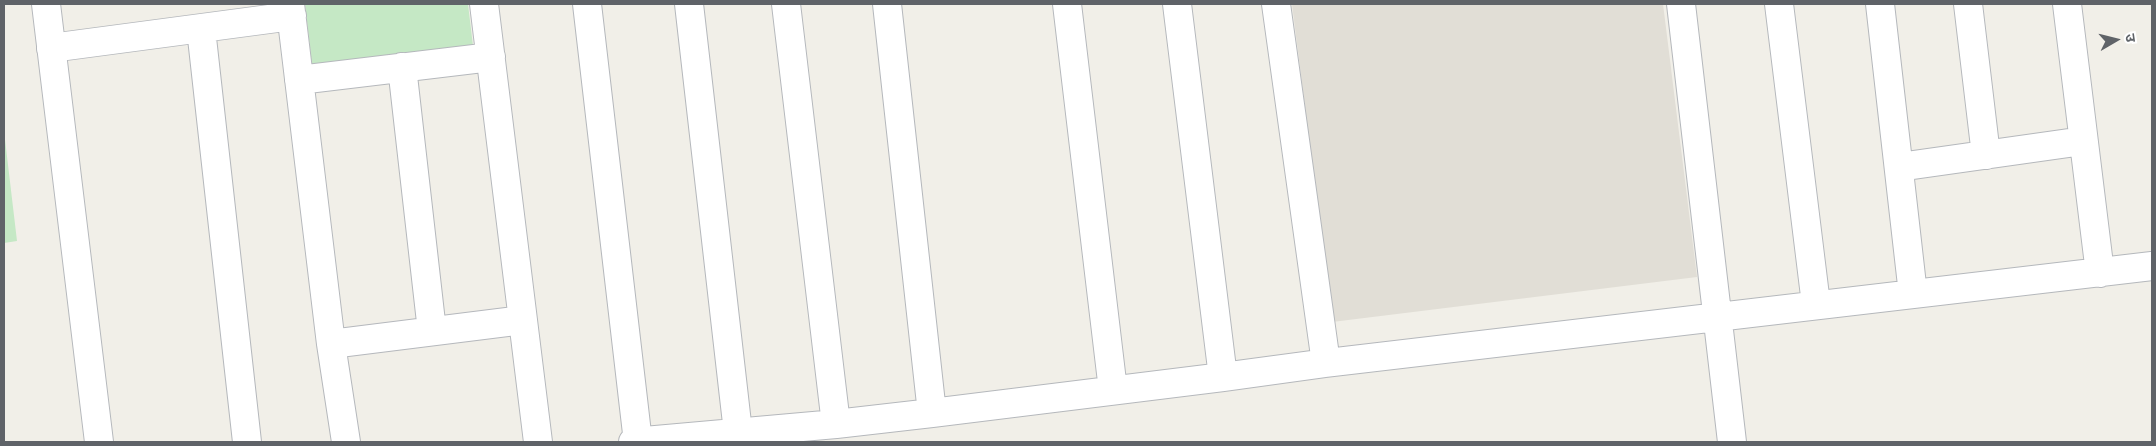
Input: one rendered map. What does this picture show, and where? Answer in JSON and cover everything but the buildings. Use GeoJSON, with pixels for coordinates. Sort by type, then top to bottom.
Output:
{"type":"FeatureCollection","features":[{"type":"Feature","properties":{"kind":"street"},"geometry":{"type":"LineString","coordinates":[[46,4],[99,442]]}},
{"type":"Feature","properties":{"kind":"street"},"geometry":{"type":"LineString","coordinates":[[484,4],[538,442]]}},
{"type":"Feature","properties":{"kind":"street"},"geometry":{"type":"LineString","coordinates":[[587,4],[636,442],[836,424],[932,413],[1223,378],[1326,362],[1718,318],[1816,304],[2152,266]]}},
{"type":"Feature","properties":{"kind":"street"},"geometry":{"type":"LineString","coordinates":[[689,4],[738,432]]}},
{"type":"Feature","properties":{"kind":"street"},"geometry":{"type":"LineString","coordinates":[[786,4],[836,424]]}},
{"type":"Feature","properties":{"kind":"street"},"geometry":{"type":"LineString","coordinates":[[887,4],[932,413]]}},
{"type":"Feature","properties":{"kind":"street"},"geometry":{"type":"LineString","coordinates":[[1067,4],[1113,390]]}},
{"type":"Feature","properties":{"kind":"street"},"geometry":{"type":"LineString","coordinates":[[1177,4],[1223,378]]}},
{"type":"Feature","properties":{"kind":"street"},"geometry":{"type":"LineString","coordinates":[[1276,4],[1326,362]]}},
{"type":"Feature","properties":{"kind":"street"},"geometry":{"type":"LineString","coordinates":[[1681,4],[1732,442]]}},
{"type":"Feature","properties":{"kind":"street"},"geometry":{"type":"LineString","coordinates":[[1779,4],[1816,304]]}},
{"type":"Feature","properties":{"kind":"street"},"geometry":{"type":"LineString","coordinates":[[1880,4],[1912,294]]}},
{"type":"Feature","properties":{"kind":"street"},"geometry":{"type":"LineString","coordinates":[[1968,4],[1986,155]]}},
{"type":"Feature","properties":{"kind":"street"},"geometry":{"type":"LineString","coordinates":[[2067,4],[2100,273]]}},
{"type":"Feature","properties":{"kind":"street"},"geometry":{"type":"LineString","coordinates":[[51,48],[201,28],[291,10],[331,344],[346,442]]}},
{"type":"Feature","properties":{"kind":"street"},"geometry":{"type":"LineString","coordinates":[[201,28],[247,442]]}},
{"type":"Feature","properties":{"kind":"street"},"geometry":{"type":"LineString","coordinates":[[299,80],[490,57]]}},
{"type":"Feature","properties":{"kind":"street"},"geometry":{"type":"LineString","coordinates":[[402,68],[432,331]]}},
{"type":"Feature","properties":{"kind":"street"},"geometry":{"type":"LineString","coordinates":[[1899,167],[2083,141]]}},
{"type":"Feature","properties":{"kind":"street"},"geometry":{"type":"LineString","coordinates":[[331,344],[523,320]]}},
{"type":"Feature","properties":{"kind":"shaded area"},"geometry":{"type":"Polygon","coordinates":[[[1292,4],[1663,4],[1697,277],[1332,322],[1292,4]]]}},
{"type":"Feature","properties":{"kind":"green space"},"geometry":{"type":"Polygon","coordinates":[[[305,4],[468,4],[473,46],[312,65],[305,4]]]}},
{"type":"Feature","properties":{"kind":"green space"},"geometry":{"type":"Polygon","coordinates":[[[4,131],[17,241],[4,243],[4,131]]]}}]}
